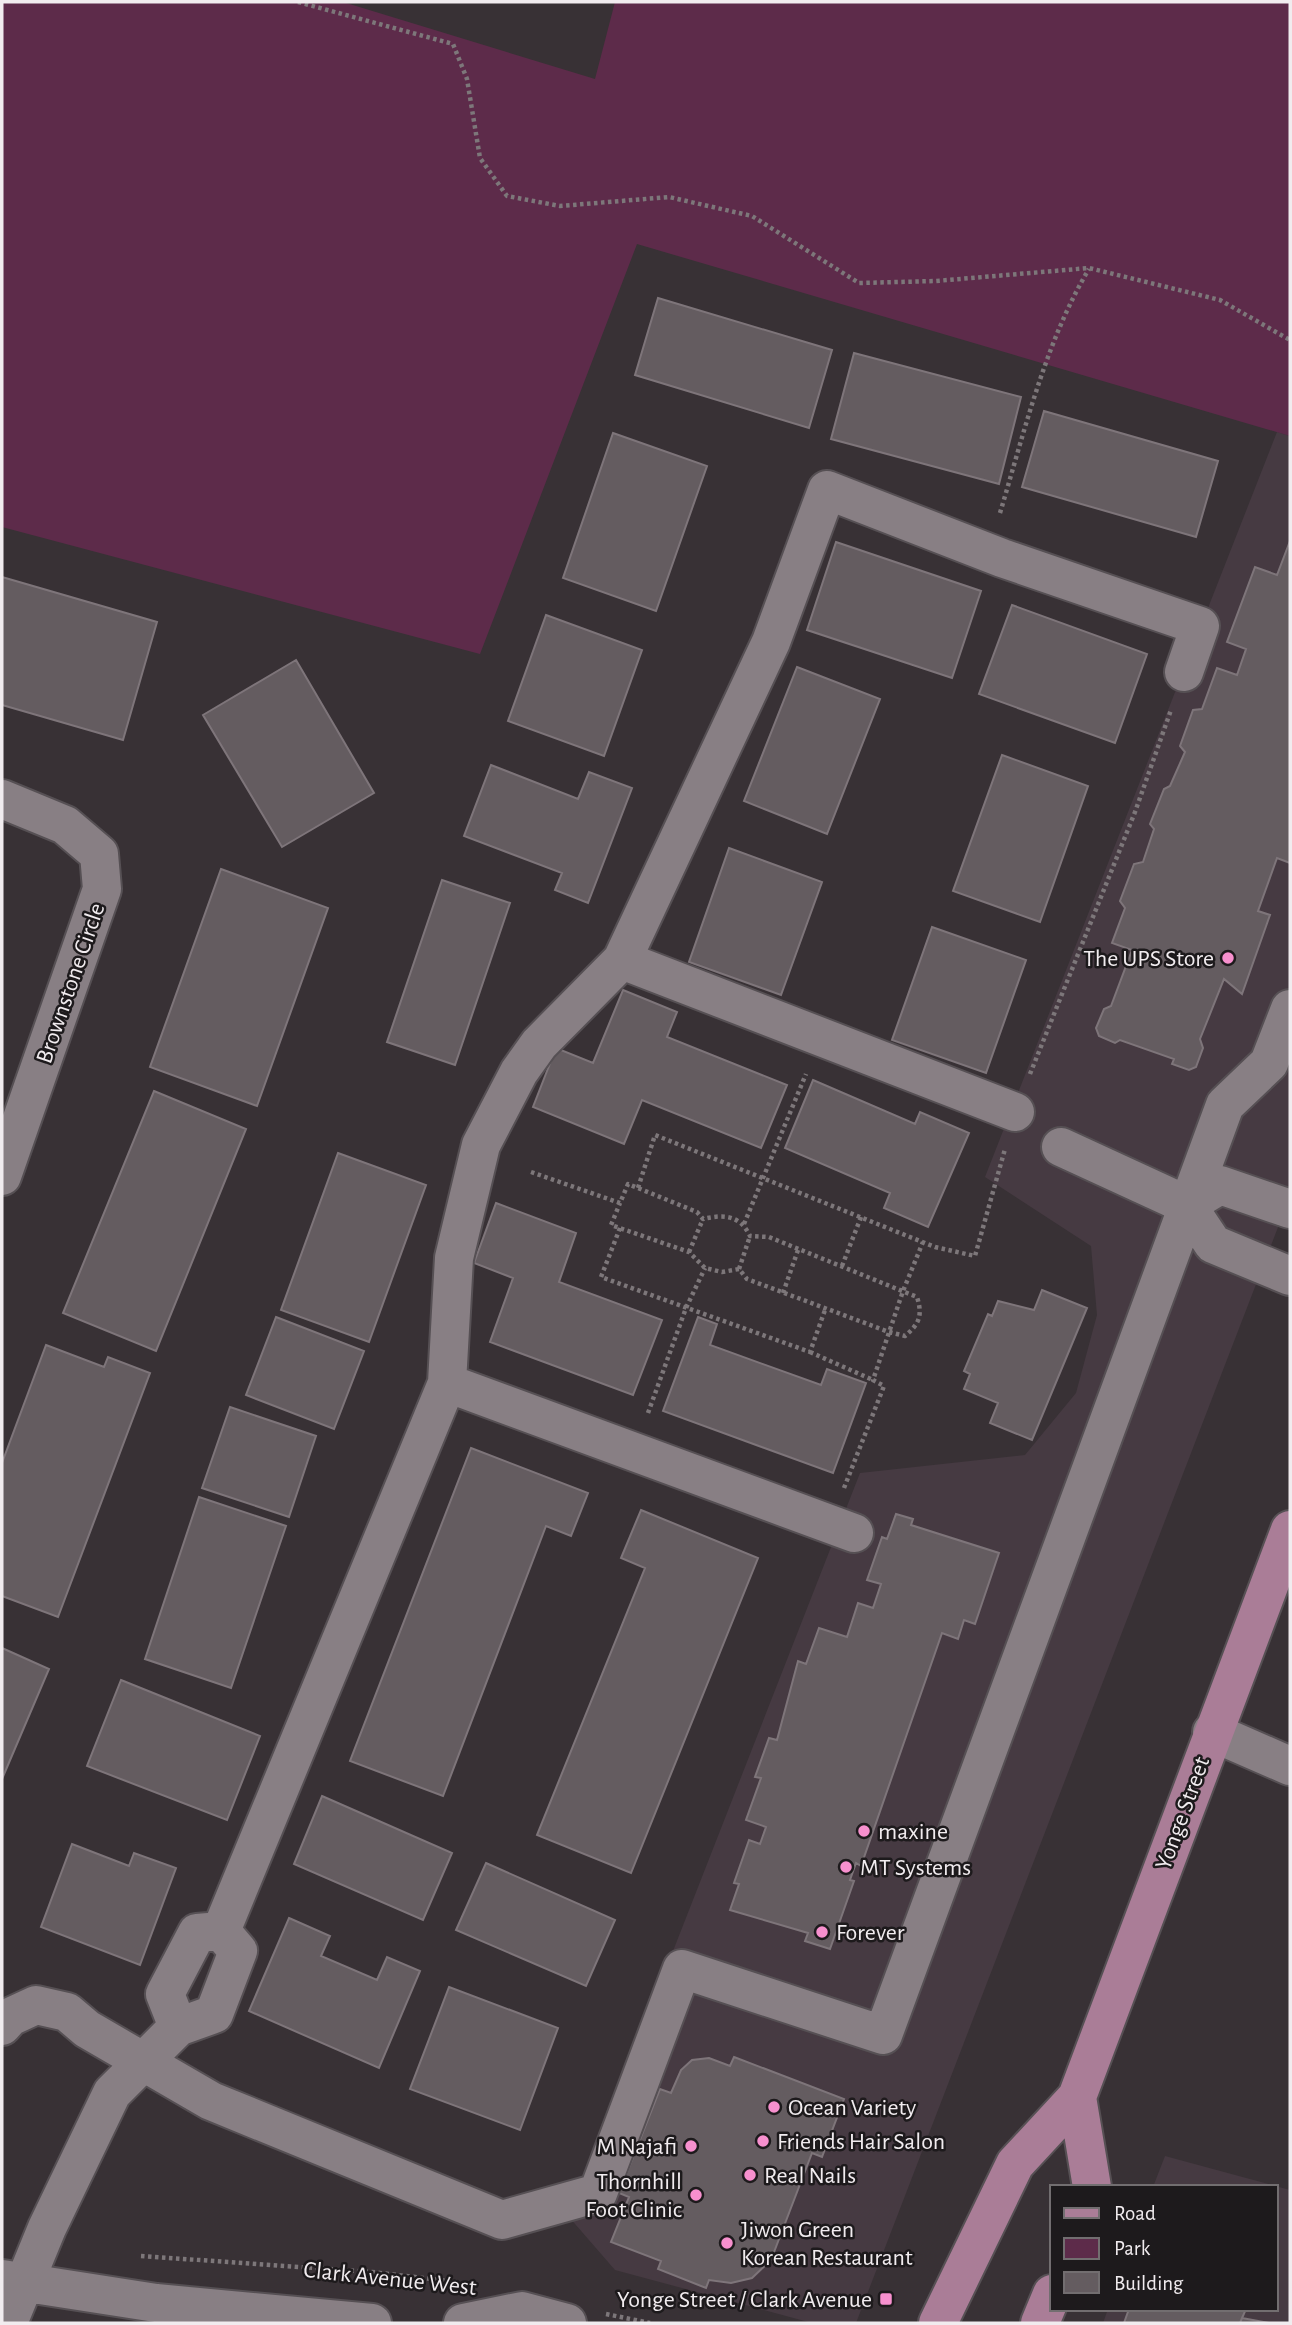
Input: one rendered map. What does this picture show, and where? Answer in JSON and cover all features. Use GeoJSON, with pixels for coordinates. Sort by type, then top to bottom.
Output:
{"type":"FeatureCollection","features":[{"type":"Feature","properties":{"kind":"main road","name":"Yonge Street"},"geometry":{"type":"LineString","coordinates":[[938,2323],[1015,2164],[1077,2097],[1290,1530]]}},
{"type":"Feature","properties":{"kind":"main road","name":"Yonge Street"},"geometry":{"type":"LineString","coordinates":[[1077,2097],[1092,2185]]}},
{"type":"Feature","properties":{"kind":"main road"},"geometry":{"type":"LineString","coordinates":[[1040,2323],[1050,2299]]}},
{"type":"Feature","properties":{"kind":"street"},"geometry":{"type":"LineString","coordinates":[[221,1931],[447,1383],[453,1258],[481,1145],[519,1072],[539,1044],[622,960],[771,642],[827,489],[988,552],[1200,625],[1184,672]]}},
{"type":"Feature","properties":{"kind":"street","name":"Brownstone Circle"},"geometry":{"type":"LineString","coordinates":[[2,799],[65,825],[99,854],[102,889],[2,1177]]}},
{"type":"Feature","properties":{"kind":"street"},"geometry":{"type":"LineString","coordinates":[[622,960],[1015,1112]]}},
{"type":"Feature","properties":{"kind":"street"},"geometry":{"type":"LineString","coordinates":[[2,2026],[10,2017],[36,2005],[67,2012],[87,2029],[211,2101],[502,2220],[598,2193],[682,1969],[883,2035],[1225,1105],[1269,1063],[1290,1010]]}},
{"type":"Feature","properties":{"kind":"street"},"geometry":{"type":"LineString","coordinates":[[1061,1147],[1187,1205],[1213,1244],[1290,1276]]}},
{"type":"Feature","properties":{"kind":"street"},"geometry":{"type":"LineString","coordinates":[[1187,1205],[1220,1185],[1290,1209]]}},
{"type":"Feature","properties":{"kind":"street"},"geometry":{"type":"LineString","coordinates":[[447,1383],[842,1528]]}},
{"type":"Feature","properties":{"kind":"street"},"geometry":{"type":"LineString","coordinates":[[1212,1732],[1290,1766]]}},
{"type":"Feature","properties":{"kind":"street"},"geometry":{"type":"LineString","coordinates":[[178,2027],[165,1994],[197,1933],[221,1931]]}},
{"type":"Feature","properties":{"kind":"street"},"geometry":{"type":"LineString","coordinates":[[8,2323],[13,2281],[47,2228],[112,2093],[178,2027],[214,2014],[238,1951],[221,1931]]}},
{"type":"Feature","properties":{"kind":"street","name":"Clark Avenue West"},"geometry":{"type":"LineString","coordinates":[[13,2281],[156,2303],[372,2323]]}},
{"type":"Feature","properties":{"kind":"street","name":"Clark Avenue West"},"geometry":{"type":"LineString","coordinates":[[463,2323],[522,2311],[582,2318]]}},
{"type":"Feature","properties":{"kind":"path"},"geometry":{"type":"LineString","coordinates":[[298,2],[453,44],[467,79],[480,158],[507,196],[560,206],[669,197],[752,216],[859,283],[936,281],[1089,268],[1220,300],[1290,340]]}},
{"type":"Feature","properties":{"kind":"path"},"geometry":{"type":"LineString","coordinates":[[988,552],[1030,414],[1072,296],[1089,268]]}},
{"type":"Feature","properties":{"kind":"path"},"geometry":{"type":"LineString","coordinates":[[638,1188],[655,1135],[923,1242],[975,1256],[1015,1112],[1135,812],[1184,672]]}},
{"type":"Feature","properties":{"kind":"path"},"geometry":{"type":"LineString","coordinates":[[744,1224],[822,1038]]}},
{"type":"Feature","properties":{"kind":"path"},"geometry":{"type":"LineString","coordinates":[[531,1172],[620,1203]]}},
{"type":"Feature","properties":{"kind":"path"},"geometry":{"type":"LineString","coordinates":[[703,1219],[696,1212],[628,1184],[611,1225],[689,1252],[705,1268],[722,1272],[739,1269]]}},
{"type":"Feature","properties":{"kind":"path"},"geometry":{"type":"LineString","coordinates":[[703,1219],[718,1215],[732,1217],[744,1224],[750,1236],[739,1269]]}},
{"type":"Feature","properties":{"kind":"path"},"geometry":{"type":"LineString","coordinates":[[842,1266],[861,1217]]}},
{"type":"Feature","properties":{"kind":"path"},"geometry":{"type":"LineString","coordinates":[[689,1252],[703,1219]]}},
{"type":"Feature","properties":{"kind":"path"},"geometry":{"type":"LineString","coordinates":[[620,1228],[601,1277],[810,1352],[884,1386],[842,1528]]}},
{"type":"Feature","properties":{"kind":"path"},"geometry":{"type":"LineString","coordinates":[[739,1269],[747,1279],[889,1332],[905,1336],[918,1324],[921,1310],[917,1297],[769,1237],[750,1236]]}},
{"type":"Feature","properties":{"kind":"path"},"geometry":{"type":"LineString","coordinates":[[873,1380],[903,1291],[923,1242]]}},
{"type":"Feature","properties":{"kind":"path"},"geometry":{"type":"LineString","coordinates":[[783,1293],[798,1250]]}},
{"type":"Feature","properties":{"kind":"path"},"geometry":{"type":"LineString","coordinates":[[634,1452],[686,1308],[705,1268]]}},
{"type":"Feature","properties":{"kind":"path"},"geometry":{"type":"LineString","coordinates":[[810,1352],[825,1310]]}},
{"type":"Feature","properties":{"kind":"path","name":"Clark Avenue West"},"geometry":{"type":"LineString","coordinates":[[128,2255],[398,2274],[464,2283]]}},
{"type":"Feature","properties":{"kind":"path"},"geometry":{"type":"LineString","coordinates":[[582,2318],[650,2323]]}},
{"type":"Feature","properties":{"kind":"shaded area"},"geometry":{"type":"Polygon","coordinates":[[[1277,432],[1290,436],[1290,1196],[856,2323],[812,2323],[615,2270],[569,2217],[860,1473],[1025,1455],[1076,1393],[1097,1315],[1091,1246],[985,1177],[1277,432]]]}},
{"type":"Feature","properties":{"kind":"shaded area"},"geometry":{"type":"Polygon","coordinates":[[[1165,2156],[1272,2185],[1154,2185],[1165,2156]]]}},
{"type":"Feature","properties":{"kind":"shaded area"},"geometry":{"type":"Polygon","coordinates":[[[1278,2187],[1290,2190],[1290,2323],[1103,2323],[1107,2311],[1278,2311],[1278,2187]]]}},
{"type":"Feature","properties":{"kind":"green space"},"geometry":{"type":"Polygon","coordinates":[[[2,2],[343,2],[595,79],[615,2],[1290,2],[1290,436],[637,244],[480,654],[2,527],[2,2]]]}},
{"type":"Feature","properties":{"kind":"building"},"geometry":{"type":"Polygon","coordinates":[[[658,298],[832,350],[809,428],[635,375],[658,298]]]}},
{"type":"Feature","properties":{"kind":"building"},"geometry":{"type":"Polygon","coordinates":[[[854,353],[1021,397],[999,484],[831,439],[854,353]]]}},
{"type":"Feature","properties":{"kind":"building"},"geometry":{"type":"Polygon","coordinates":[[[1044,411],[1218,461],[1196,537],[1022,487],[1044,411]]]}},
{"type":"Feature","properties":{"kind":"building"},"geometry":{"type":"Polygon","coordinates":[[[613,433],[707,466],[656,611],[563,578],[613,433]]]}},
{"type":"Feature","properties":{"kind":"building"},"geometry":{"type":"Polygon","coordinates":[[[1290,541],[1290,863],[1277,858],[1258,911],[1270,915],[1242,994],[1224,979],[1200,1039],[1203,1048],[1196,1067],[1189,1070],[1172,1064],[1174,1059],[1120,1040],[1115,1043],[1099,1036],[1096,1028],[1104,1009],[1111,1006],[1132,950],[1112,943],[1125,908],[1120,901],[1134,864],[1143,862],[1154,829],[1150,824],[1164,789],[1170,786],[1185,752],[1180,746],[1193,710],[1202,709],[1217,668],[1237,675],[1246,649],[1227,642],[1255,567],[1277,575],[1290,541]]]}},
{"type":"Feature","properties":{"kind":"building"},"geometry":{"type":"Polygon","coordinates":[[[836,542],[981,591],[952,678],[807,630],[836,542]]]}},
{"type":"Feature","properties":{"kind":"building"},"geometry":{"type":"Polygon","coordinates":[[[2,577],[157,622],[123,740],[2,705],[2,577]]]}},
{"type":"Feature","properties":{"kind":"building"},"geometry":{"type":"Polygon","coordinates":[[[1012,605],[1147,654],[1115,743],[979,694],[1012,605]]]}},
{"type":"Feature","properties":{"kind":"building"},"geometry":{"type":"Polygon","coordinates":[[[546,615],[642,650],[604,756],[508,721],[546,615]]]}},
{"type":"Feature","properties":{"kind":"building"},"geometry":{"type":"Polygon","coordinates":[[[296,660],[374,793],[282,847],[203,715],[296,660]]]}},
{"type":"Feature","properties":{"kind":"building"},"geometry":{"type":"Polygon","coordinates":[[[797,667],[880,699],[827,834],[744,801],[797,667]]]}},
{"type":"Feature","properties":{"kind":"building"},"geometry":{"type":"Polygon","coordinates":[[[1002,755],[1088,786],[1040,922],[953,891],[1002,755]]]}},
{"type":"Feature","properties":{"kind":"building"},"geometry":{"type":"Polygon","coordinates":[[[491,765],[578,799],[589,772],[632,788],[588,903],[555,890],[562,873],[464,836],[491,765]]]}},
{"type":"Feature","properties":{"kind":"building"},"geometry":{"type":"Polygon","coordinates":[[[729,848],[822,882],[781,995],[689,962],[729,848]]]}},
{"type":"Feature","properties":{"kind":"building"},"geometry":{"type":"Polygon","coordinates":[[[221,869],[328,908],[257,1106],[150,1067],[221,869]]]}},
{"type":"Feature","properties":{"kind":"building"},"geometry":{"type":"Polygon","coordinates":[[[442,880],[510,903],[455,1065],[387,1042],[442,880]]]}},
{"type":"Feature","properties":{"kind":"building"},"geometry":{"type":"Polygon","coordinates":[[[932,927],[1026,960],[986,1073],[892,1040],[932,927]]]}},
{"type":"Feature","properties":{"kind":"building"},"geometry":{"type":"Polygon","coordinates":[[[623,990],[677,1012],[667,1037],[787,1085],[761,1148],[642,1100],[624,1144],[533,1107],[556,1048],[593,1063],[623,990]]]}},
{"type":"Feature","properties":{"kind":"building"},"geometry":{"type":"Polygon","coordinates":[[[813,1080],[915,1124],[920,1112],[969,1133],[928,1227],[884,1208],[890,1193],[785,1148],[813,1080]]]}},
{"type":"Feature","properties":{"kind":"building"},"geometry":{"type":"Polygon","coordinates":[[[154,1091],[246,1129],[156,1351],[63,1313],[154,1091]]]}},
{"type":"Feature","properties":{"kind":"building"},"geometry":{"type":"Polygon","coordinates":[[[338,1153],[426,1185],[369,1342],[281,1310],[338,1153]]]}},
{"type":"Feature","properties":{"kind":"building"},"geometry":{"type":"Polygon","coordinates":[[[496,1203],[576,1233],[559,1282],[662,1320],[633,1395],[490,1342],[513,1278],[474,1263],[496,1203]]]}},
{"type":"Feature","properties":{"kind":"building"},"geometry":{"type":"Polygon","coordinates":[[[1042,1290],[1087,1308],[1032,1440],[990,1423],[998,1403],[964,1389],[970,1374],[964,1371],[988,1314],[992,1316],[998,1301],[1034,1310],[1042,1290]]]}},
{"type":"Feature","properties":{"kind":"building"},"geometry":{"type":"Polygon","coordinates":[[[276,1317],[364,1351],[334,1429],[246,1395],[276,1317]]]}},
{"type":"Feature","properties":{"kind":"building"},"geometry":{"type":"Polygon","coordinates":[[[698,1317],[717,1324],[710,1345],[821,1385],[827,1369],[866,1383],[833,1473],[663,1411],[698,1317]]]}},
{"type":"Feature","properties":{"kind":"building"},"geometry":{"type":"Polygon","coordinates":[[[46,1345],[104,1367],[108,1357],[150,1373],[58,1617],[2,1596],[2,1463],[46,1345]]]}},
{"type":"Feature","properties":{"kind":"building"},"geometry":{"type":"Polygon","coordinates":[[[230,1407],[316,1436],[289,1517],[202,1488],[230,1407]]]}},
{"type":"Feature","properties":{"kind":"building"},"geometry":{"type":"Polygon","coordinates":[[[471,1448],[588,1493],[571,1536],[546,1526],[443,1796],[350,1761],[471,1448]]]}},
{"type":"Feature","properties":{"kind":"building"},"geometry":{"type":"Polygon","coordinates":[[[199,1497],[286,1526],[231,1688],[145,1659],[199,1497]]]}},
{"type":"Feature","properties":{"kind":"building"},"geometry":{"type":"Polygon","coordinates":[[[641,1510],[758,1558],[631,1873],[537,1835],[645,1568],[621,1558],[641,1510]]]}},
{"type":"Feature","properties":{"kind":"building"},"geometry":{"type":"Polygon","coordinates":[[[896,1514],[913,1519],[911,1525],[999,1553],[975,1624],[964,1620],[958,1639],[942,1633],[861,1866],[856,1863],[850,1880],[854,1881],[830,1949],[805,1941],[808,1933],[730,1910],[739,1884],[734,1883],[749,1840],[760,1844],[766,1827],[746,1820],[761,1778],[755,1777],[769,1738],[777,1740],[798,1661],[806,1664],[819,1628],[847,1637],[858,1603],[873,1608],[881,1584],[867,1580],[882,1537],[887,1539],[896,1514]]]}},
{"type":"Feature","properties":{"kind":"building"},"geometry":{"type":"Polygon","coordinates":[[[2,1648],[49,1669],[2,1779],[2,1648]]]}},
{"type":"Feature","properties":{"kind":"building"},"geometry":{"type":"Polygon","coordinates":[[[121,1680],[260,1736],[227,1820],[87,1766],[121,1680]]]}},
{"type":"Feature","properties":{"kind":"building"},"geometry":{"type":"Polygon","coordinates":[[[322,1796],[452,1853],[423,1920],[294,1864],[322,1796]]]}},
{"type":"Feature","properties":{"kind":"building"},"geometry":{"type":"Polygon","coordinates":[[[72,1844],[129,1866],[134,1853],[176,1868],[140,1965],[41,1927],[72,1844]]]}},
{"type":"Feature","properties":{"kind":"building"},"geometry":{"type":"Polygon","coordinates":[[[486,1863],[615,1920],[586,1986],[456,1930],[486,1863]]]}},
{"type":"Feature","properties":{"kind":"building"},"geometry":{"type":"Polygon","coordinates":[[[289,1918],[330,1936],[321,1956],[377,1980],[387,1957],[420,1971],[379,2068],[249,2011],[289,1918]]]}},
{"type":"Feature","properties":{"kind":"building"},"geometry":{"type":"Polygon","coordinates":[[[449,1987],[558,2028],[520,2130],[410,2089],[449,1987]]]}},
{"type":"Feature","properties":{"kind":"building"},"geometry":{"type":"Polygon","coordinates":[[[734,2057],[844,2099],[822,2157],[812,2153],[771,2260],[752,2278],[731,2283],[709,2280],[706,2288],[658,2269],[661,2261],[611,2242],[629,2197],[619,2193],[660,2089],[671,2093],[681,2070],[692,2060],[709,2058],[730,2066],[734,2057]]]}},
{"type":"Feature","properties":{"kind":"building"},"geometry":{"type":"Polygon","coordinates":[[[1128,2311],[1245,2311],[1240,2323],[1124,2323],[1128,2311]]]}},
{"type":"Feature","properties":{"kind":"building"},"geometry":{"type":"Polygon","coordinates":[[[1242,2318],[1269,2323],[1240,2323],[1242,2318]]]}},
{"type":"Feature","properties":{"kind":"place","name":"The UPS Store"},"geometry":{"type":"Point","coordinates":[1228,958]}},
{"type":"Feature","properties":{"kind":"place","name":"maxine"},"geometry":{"type":"Point","coordinates":[864,1831]}},
{"type":"Feature","properties":{"kind":"place","name":"MT Systems"},"geometry":{"type":"Point","coordinates":[846,1867]}},
{"type":"Feature","properties":{"kind":"place","name":"Forever"},"geometry":{"type":"Point","coordinates":[822,1932]}},
{"type":"Feature","properties":{"kind":"place","name":"Ocean Variety"},"geometry":{"type":"Point","coordinates":[774,2107]}},
{"type":"Feature","properties":{"kind":"place","name":"Friends Hair Salon"},"geometry":{"type":"Point","coordinates":[763,2141]}},
{"type":"Feature","properties":{"kind":"place","name":"M Najafi"},"geometry":{"type":"Point","coordinates":[691,2146]}},
{"type":"Feature","properties":{"kind":"place","name":"Real Nails"},"geometry":{"type":"Point","coordinates":[750,2175]}},
{"type":"Feature","properties":{"kind":"place","name":"Thornhill Foot Clinic"},"geometry":{"type":"Point","coordinates":[696,2195]}},
{"type":"Feature","properties":{"kind":"place","name":"Jiwon Green Korean Restaurant"},"geometry":{"type":"Point","coordinates":[727,2243]}},
{"type":"Feature","properties":{"kind":"place","name":"Yonge Street / Clark Avenue"},"geometry":{"type":"Point","coordinates":[886,2299]}}]}
